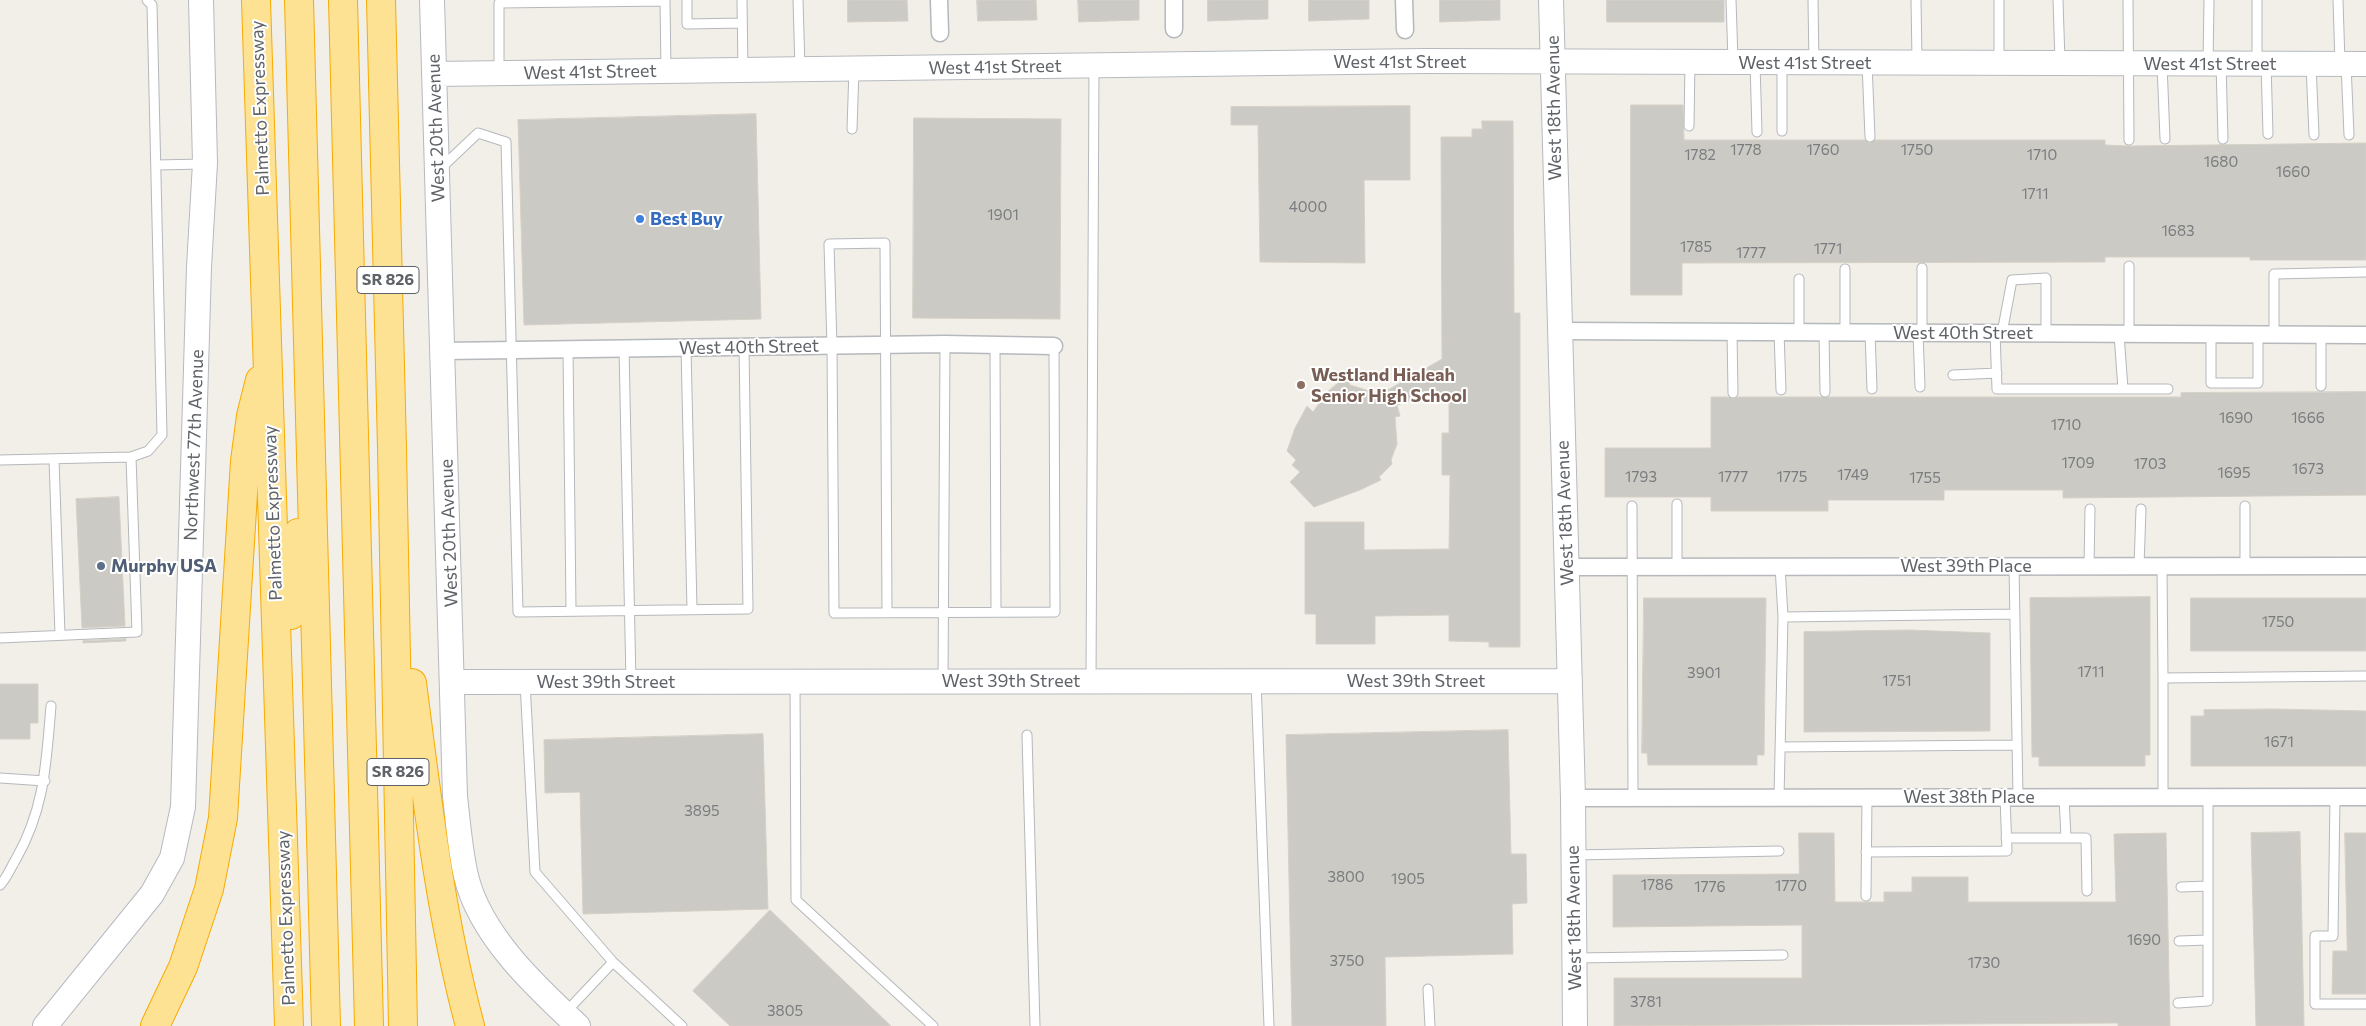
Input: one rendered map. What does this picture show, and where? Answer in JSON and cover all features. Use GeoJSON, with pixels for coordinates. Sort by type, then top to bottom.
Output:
{"type":"FeatureCollection","features":[{"type":"Feature","properties":{"kind":"highway","name":"Palmetto Expressway"},"geometry":{"type":"LineString","coordinates":[[256,0],[289,1026]]}},
{"type":"Feature","properties":{"kind":"highway"},"geometry":{"type":"LineString","coordinates":[[299,0],[326,1026]]}},
{"type":"Feature","properties":{"kind":"highway"},"geometry":{"type":"LineString","coordinates":[[343,0],[369,1026]]}},
{"type":"Feature","properties":{"kind":"highway","name":"SR 826"},"geometry":{"type":"LineString","coordinates":[[381,0],[403,1026]]}},
{"type":"Feature","properties":{"kind":"highway"},"geometry":{"type":"LineString","coordinates":[[154,1026],[183,966],[209,889],[223,818],[246,461],[251,416],[268,349]]}},
{"type":"Feature","properties":{"kind":"highway"},"geometry":{"type":"LineString","coordinates":[[282,764],[288,656],[309,383]]}},
{"type":"Feature","properties":{"kind":"highway"},"geometry":{"type":"LineString","coordinates":[[393,517],[400,589],[439,879],[453,956],[470,1026]]}},
{"type":"Feature","properties":{"kind":"street","name":"Northwest 77th Avenue"},"geometry":{"type":"LineString","coordinates":[[45,1026],[152,894],[172,858],[183,807],[199,277],[205,164],[201,0]]}},
{"type":"Feature","properties":{"kind":"street","name":"West 20th Avenue"},"geometry":{"type":"LineString","coordinates":[[432,0],[444,350],[455,796],[466,877],[482,915],[504,951],[571,1020]]}},
{"type":"Feature","properties":{"kind":"street"},"geometry":{"type":"LineString","coordinates":[[939,0],[940,33]]}},
{"type":"Feature","properties":{"kind":"street"},"geometry":{"type":"LineString","coordinates":[[1174,0],[1174,29]]}},
{"type":"Feature","properties":{"kind":"street"},"geometry":{"type":"LineString","coordinates":[[1404,0],[1405,30]]}},
{"type":"Feature","properties":{"kind":"street","name":"West 18th Avenue"},"geometry":{"type":"LineString","coordinates":[[1551,0],[1573,798],[1575,1026]]}},
{"type":"Feature","properties":{"kind":"street","name":"West 41st Street"},"geometry":{"type":"LineString","coordinates":[[434,74],[1424,61],[2351,64]]}},
{"type":"Feature","properties":{"kind":"street","name":"West 40th Street"},"geometry":{"type":"LineString","coordinates":[[1560,331],[2366,335]]}},
{"type":"Feature","properties":{"kind":"street","name":"West 40th Street"},"geometry":{"type":"LineString","coordinates":[[444,350],[945,344],[1054,346]]}},
{"type":"Feature","properties":{"kind":"street","name":"West 39th Place"},"geometry":{"type":"LineString","coordinates":[[1567,567],[2366,566]]}},
{"type":"Feature","properties":{"kind":"street","name":"West 39th Street"},"geometry":{"type":"LineString","coordinates":[[453,682],[1570,680]]}},
{"type":"Feature","properties":{"kind":"street","name":"West 38th Place"},"geometry":{"type":"LineString","coordinates":[[1573,798],[2366,797]]}},
{"type":"Feature","properties":{"kind":"lane"},"geometry":{"type":"LineString","coordinates":[[0,460],[131,457],[148,451],[162,435],[152,5],[147,0]]}},
{"type":"Feature","properties":{"kind":"lane"},"geometry":{"type":"LineString","coordinates":[[687,0],[687,24],[742,23]]}},
{"type":"Feature","properties":{"kind":"lane"},"geometry":{"type":"LineString","coordinates":[[742,0],[743,70]]}},
{"type":"Feature","properties":{"kind":"lane"},"geometry":{"type":"LineString","coordinates":[[798,0],[800,69]]}},
{"type":"Feature","properties":{"kind":"lane"},"geometry":{"type":"LineString","coordinates":[[1731,0],[1756,132]]}},
{"type":"Feature","properties":{"kind":"lane"},"geometry":{"type":"LineString","coordinates":[[1814,0],[1814,63]]}},
{"type":"Feature","properties":{"kind":"lane"},"geometry":{"type":"LineString","coordinates":[[1916,0],[1918,63]]}},
{"type":"Feature","properties":{"kind":"lane"},"geometry":{"type":"LineString","coordinates":[[1999,0],[1999,64]]}},
{"type":"Feature","properties":{"kind":"lane"},"geometry":{"type":"LineString","coordinates":[[2058,0],[2060,64]]}},
{"type":"Feature","properties":{"kind":"lane"},"geometry":{"type":"LineString","coordinates":[[2128,0],[2129,140]]}},
{"type":"Feature","properties":{"kind":"lane"},"geometry":{"type":"LineString","coordinates":[[2209,0],[2223,139]]}},
{"type":"Feature","properties":{"kind":"lane"},"geometry":{"type":"LineString","coordinates":[[2257,0],[2268,134]]}},
{"type":"Feature","properties":{"kind":"lane"},"geometry":{"type":"LineString","coordinates":[[2338,0],[2351,64],[2349,135]]}},
{"type":"Feature","properties":{"kind":"lane"},"geometry":{"type":"LineString","coordinates":[[499,73],[499,1],[665,1],[666,71]]}},
{"type":"Feature","properties":{"kind":"lane"},"geometry":{"type":"LineString","coordinates":[[1689,126],[1690,62]]}},
{"type":"Feature","properties":{"kind":"lane"},"geometry":{"type":"LineString","coordinates":[[1782,63],[1782,131]]}},
{"type":"Feature","properties":{"kind":"lane"},"geometry":{"type":"LineString","coordinates":[[1867,63],[1870,137]]}},
{"type":"Feature","properties":{"kind":"lane"},"geometry":{"type":"LineString","coordinates":[[2162,64],[2165,139]]}},
{"type":"Feature","properties":{"kind":"lane"},"geometry":{"type":"LineString","coordinates":[[2310,64],[2314,135]]}},
{"type":"Feature","properties":{"kind":"lane"},"geometry":{"type":"LineString","coordinates":[[1091,681],[1094,65]]}},
{"type":"Feature","properties":{"kind":"lane"},"geometry":{"type":"LineString","coordinates":[[852,129],[854,69]]}},
{"type":"Feature","properties":{"kind":"lane"},"geometry":{"type":"LineString","coordinates":[[437,172],[478,133],[506,142],[518,612],[630,609],[748,609],[744,347]]}},
{"type":"Feature","properties":{"kind":"lane"},"geometry":{"type":"LineString","coordinates":[[156,165],[205,164]]}},
{"type":"Feature","properties":{"kind":"lane"},"geometry":{"type":"LineString","coordinates":[[887,613],[885,243],[828,244],[832,346],[834,613],[887,613],[942,612],[1055,612],[1054,346]]}},
{"type":"Feature","properties":{"kind":"lane"},"geometry":{"type":"LineString","coordinates":[[2123,389],[2124,334],[2129,266]]}},
{"type":"Feature","properties":{"kind":"lane"},"geometry":{"type":"LineString","coordinates":[[1920,388],[1922,268]]}},
{"type":"Feature","properties":{"kind":"lane"},"geometry":{"type":"LineString","coordinates":[[1844,269],[1845,332]]}},
{"type":"Feature","properties":{"kind":"lane"},"geometry":{"type":"LineString","coordinates":[[2211,334],[2211,383],[2258,383],[2274,274],[2366,272]]}},
{"type":"Feature","properties":{"kind":"lane"},"geometry":{"type":"LineString","coordinates":[[2046,333],[2046,278],[2012,280],[1998,333],[1997,389],[2168,389]]}},
{"type":"Feature","properties":{"kind":"lane"},"geometry":{"type":"LineString","coordinates":[[1798,279],[1798,332]]}},
{"type":"Feature","properties":{"kind":"lane"},"geometry":{"type":"LineString","coordinates":[[1732,332],[1733,393]]}},
{"type":"Feature","properties":{"kind":"lane"},"geometry":{"type":"LineString","coordinates":[[1779,332],[1781,390]]}},
{"type":"Feature","properties":{"kind":"lane"},"geometry":{"type":"LineString","coordinates":[[1824,332],[1825,392]]}},
{"type":"Feature","properties":{"kind":"lane"},"geometry":{"type":"LineString","coordinates":[[1870,332],[1872,390]]}},
{"type":"Feature","properties":{"kind":"lane"},"geometry":{"type":"LineString","coordinates":[[2321,335],[2321,386]]}},
{"type":"Feature","properties":{"kind":"lane"},"geometry":{"type":"LineString","coordinates":[[943,682],[945,344]]}},
{"type":"Feature","properties":{"kind":"lane"},"geometry":{"type":"LineString","coordinates":[[995,344],[996,612]]}},
{"type":"Feature","properties":{"kind":"lane"},"geometry":{"type":"LineString","coordinates":[[624,348],[631,682]]}},
{"type":"Feature","properties":{"kind":"lane"},"geometry":{"type":"LineString","coordinates":[[686,348],[692,609]]}},
{"type":"Feature","properties":{"kind":"lane"},"geometry":{"type":"LineString","coordinates":[[568,349],[571,610]]}},
{"type":"Feature","properties":{"kind":"lane"},"geometry":{"type":"LineString","coordinates":[[1953,375],[1997,373]]}},
{"type":"Feature","properties":{"kind":"lane"},"geometry":{"type":"LineString","coordinates":[[0,638],[137,632],[131,457]]}},
{"type":"Feature","properties":{"kind":"lane"},"geometry":{"type":"LineString","coordinates":[[54,459],[60,636]]}},
{"type":"Feature","properties":{"kind":"lane"},"geometry":{"type":"LineString","coordinates":[[1676,504],[1677,567]]}},
{"type":"Feature","properties":{"kind":"lane"},"geometry":{"type":"LineString","coordinates":[[1632,506],[1633,798]]}},
{"type":"Feature","properties":{"kind":"lane"},"geometry":{"type":"LineString","coordinates":[[2245,506],[2245,566]]}},
{"type":"Feature","properties":{"kind":"lane"},"geometry":{"type":"LineString","coordinates":[[2089,566],[2090,509]]}},
{"type":"Feature","properties":{"kind":"lane"},"geometry":{"type":"LineString","coordinates":[[2140,566],[2141,509]]}},
{"type":"Feature","properties":{"kind":"lane"},"geometry":{"type":"LineString","coordinates":[[1779,798],[1783,617],[1780,566]]}},
{"type":"Feature","properties":{"kind":"lane"},"geometry":{"type":"LineString","coordinates":[[1866,852],[2007,851],[2006,838],[2017,745],[2014,566]]}},
{"type":"Feature","properties":{"kind":"lane"},"geometry":{"type":"LineString","coordinates":[[2162,566],[2163,798]]}},
{"type":"Feature","properties":{"kind":"lane"},"geometry":{"type":"LineString","coordinates":[[1783,617],[2015,614]]}},
{"type":"Feature","properties":{"kind":"lane"},"geometry":{"type":"LineString","coordinates":[[2163,678],[2366,676]]}},
{"type":"Feature","properties":{"kind":"lane"},"geometry":{"type":"LineString","coordinates":[[1256,681],[1269,1026]]}},
{"type":"Feature","properties":{"kind":"lane"},"geometry":{"type":"LineString","coordinates":[[525,682],[535,872],[613,962],[682,1026]]}},
{"type":"Feature","properties":{"kind":"lane"},"geometry":{"type":"LineString","coordinates":[[795,682],[796,900],[933,1026]]}},
{"type":"Feature","properties":{"kind":"lane"},"geometry":{"type":"LineString","coordinates":[[0,885],[25,842],[34,821],[45,781],[51,706]]}},
{"type":"Feature","properties":{"kind":"lane"},"geometry":{"type":"LineString","coordinates":[[1027,736],[1035,1026]]}},
{"type":"Feature","properties":{"kind":"lane"},"geometry":{"type":"LineString","coordinates":[[1780,747],[2017,745]]}},
{"type":"Feature","properties":{"kind":"lane"},"geometry":{"type":"LineString","coordinates":[[0,778],[45,781]]}},
{"type":"Feature","properties":{"kind":"lane"},"geometry":{"type":"LineString","coordinates":[[2335,797],[2333,936],[2315,936],[2314,1004],[2366,1004]]}},
{"type":"Feature","properties":{"kind":"lane"},"geometry":{"type":"LineString","coordinates":[[1866,896],[1867,798]]}},
{"type":"Feature","properties":{"kind":"lane"},"geometry":{"type":"LineString","coordinates":[[2064,798],[2066,838]]}},
{"type":"Feature","properties":{"kind":"lane"},"geometry":{"type":"LineString","coordinates":[[2178,1003],[2208,1001],[2208,798]]}},
{"type":"Feature","properties":{"kind":"lane"},"geometry":{"type":"LineString","coordinates":[[2006,838],[2086,838],[2087,891]]}},
{"type":"Feature","properties":{"kind":"lane"},"geometry":{"type":"LineString","coordinates":[[1574,855],[1779,851]]}},
{"type":"Feature","properties":{"kind":"lane"},"geometry":{"type":"LineString","coordinates":[[2181,887],[2208,886]]}},
{"type":"Feature","properties":{"kind":"lane"},"geometry":{"type":"LineString","coordinates":[[2179,941],[2208,940]]}},
{"type":"Feature","properties":{"kind":"lane"},"geometry":{"type":"LineString","coordinates":[[1575,958],[1783,955]]}},
{"type":"Feature","properties":{"kind":"lane"},"geometry":{"type":"LineString","coordinates":[[571,1020],[613,962]]}},
{"type":"Feature","properties":{"kind":"lane"},"geometry":{"type":"LineString","coordinates":[[1428,989],[1430,1026]]}},
{"type":"Feature","properties":{"kind":"building"},"geometry":{"type":"Polygon","coordinates":[[[848,0],[907,0],[908,21],[848,22],[848,0]]]}},
{"type":"Feature","properties":{"kind":"building"},"geometry":{"type":"Polygon","coordinates":[[[977,0],[1036,0],[1037,20],[978,21],[977,0]]]}},
{"type":"Feature","properties":{"kind":"building"},"geometry":{"type":"Polygon","coordinates":[[[1078,0],[1139,0],[1139,20],[1079,22],[1078,0]]]}},
{"type":"Feature","properties":{"kind":"building"},"geometry":{"type":"Polygon","coordinates":[[[1208,0],[1268,0],[1268,19],[1208,21],[1208,0]]]}},
{"type":"Feature","properties":{"kind":"building"},"geometry":{"type":"Polygon","coordinates":[[[1309,0],[1369,0],[1369,19],[1309,21],[1309,0]]]}},
{"type":"Feature","properties":{"kind":"building"},"geometry":{"type":"Polygon","coordinates":[[[1440,0],[1500,0],[1500,20],[1440,22],[1440,0]]]}},
{"type":"Feature","properties":{"kind":"building"},"geometry":{"type":"Polygon","coordinates":[[[1607,0],[1724,0],[1724,22],[1607,22],[1607,0]]]}},
{"type":"Feature","properties":{"kind":"building"},"geometry":{"type":"Polygon","coordinates":[[[1631,105],[1683,105],[1684,140],[1865,140],[1870,143],[1875,140],[2105,140],[2105,145],[2129,146],[2366,143],[2366,260],[2250,260],[2250,257],[2105,257],[2105,262],[1682,263],[1682,295],[1631,295],[1631,105]]]}},
{"type":"Feature","properties":{"kind":"building"},"geometry":{"type":"Polygon","coordinates":[[[1410,106],[1410,180],[1364,180],[1365,263],[1260,262],[1258,125],[1231,125],[1231,107],[1410,106]]]}},
{"type":"Feature","properties":{"kind":"building","name":"Best Buy"},"geometry":{"type":"Polygon","coordinates":[[[756,114],[761,319],[524,325],[518,120],[756,114]]]}},
{"type":"Feature","properties":{"kind":"building"},"geometry":{"type":"Polygon","coordinates":[[[914,118],[1061,119],[1060,319],[913,318],[914,118]]]}},
{"type":"Feature","properties":{"kind":"building"},"geometry":{"type":"Polygon","coordinates":[[[1482,121],[1513,121],[1514,313],[1520,313],[1520,647],[1489,647],[1489,642],[1449,641],[1449,615],[1375,616],[1375,644],[1316,644],[1316,614],[1305,614],[1305,522],[1364,522],[1364,550],[1449,549],[1450,475],[1442,475],[1442,433],[1449,433],[1449,397],[1424,397],[1397,405],[1400,416],[1395,417],[1397,444],[1391,460],[1392,464],[1379,477],[1381,480],[1314,507],[1290,482],[1300,472],[1292,465],[1296,460],[1287,451],[1295,428],[1307,406],[1313,412],[1327,392],[1348,375],[1350,385],[1376,393],[1378,387],[1386,391],[1442,359],[1441,137],[1472,137],[1472,129],[1482,129],[1482,121]]]}},
{"type":"Feature","properties":{"kind":"building"},"geometry":{"type":"Polygon","coordinates":[[[2366,392],[2366,495],[2063,498],[2063,490],[1944,490],[1944,500],[1828,500],[1828,511],[1711,511],[1711,497],[1605,497],[1605,448],[1711,448],[1711,397],[1728,397],[1733,399],[1738,397],[2181,397],[2181,393],[2366,392]]]}},
{"type":"Feature","properties":{"kind":"building"},"geometry":{"type":"Polygon","coordinates":[[[119,497],[125,626],[82,628],[76,499],[119,497]]]}},
{"type":"Feature","properties":{"kind":"building"},"geometry":{"type":"Polygon","coordinates":[[[2150,597],[2150,755],[2145,755],[2145,766],[2039,766],[2039,757],[2032,757],[2030,598],[2150,597]]]}},
{"type":"Feature","properties":{"kind":"building"},"geometry":{"type":"Polygon","coordinates":[[[1644,598],[1766,598],[1764,755],[1757,755],[1757,765],[1648,765],[1647,753],[1642,753],[1644,598]]]}},
{"type":"Feature","properties":{"kind":"building"},"geometry":{"type":"Polygon","coordinates":[[[2191,598],[2366,598],[2366,651],[2191,651],[2191,598]]]}},
{"type":"Feature","properties":{"kind":"building"},"geometry":{"type":"Polygon","coordinates":[[[1909,630],[1990,633],[1990,731],[1804,732],[1804,632],[1909,630]]]}},
{"type":"Feature","properties":{"kind":"building"},"geometry":{"type":"Polygon","coordinates":[[[126,639],[126,641],[83,643],[83,641],[126,639]]]}},
{"type":"Feature","properties":{"kind":"building"},"geometry":{"type":"Polygon","coordinates":[[[0,684],[38,684],[38,723],[30,723],[30,739],[0,739],[0,684]]]}},
{"type":"Feature","properties":{"kind":"building"},"geometry":{"type":"Polygon","coordinates":[[[2204,710],[2366,711],[2366,766],[2191,766],[2191,716],[2204,716],[2204,710]]]}},
{"type":"Feature","properties":{"kind":"building"},"geometry":{"type":"Polygon","coordinates":[[[1508,730],[1511,854],[1526,854],[1527,903],[1512,904],[1513,954],[1385,957],[1386,1026],[1292,1026],[1286,735],[1508,730]]]}},
{"type":"Feature","properties":{"kind":"building"},"geometry":{"type":"Polygon","coordinates":[[[763,734],[768,909],[583,914],[580,792],[545,793],[544,740],[763,734]]]}},
{"type":"Feature","properties":{"kind":"building"},"geometry":{"type":"Polygon","coordinates":[[[2300,832],[2304,1026],[2256,1026],[2251,833],[2300,832]]]}},
{"type":"Feature","properties":{"kind":"building"},"geometry":{"type":"Polygon","coordinates":[[[1799,833],[1834,833],[1835,902],[1884,902],[1884,892],[1912,892],[1912,877],[1968,877],[1968,902],[2116,902],[2114,834],[2166,833],[2170,1026],[2118,1026],[2118,1023],[1614,1026],[1614,978],[1802,978],[1802,925],[1613,927],[1613,875],[1799,874],[1799,833]]]}},
{"type":"Feature","properties":{"kind":"building"},"geometry":{"type":"Polygon","coordinates":[[[2345,833],[2366,833],[2366,994],[2332,994],[2333,951],[2347,951],[2345,833]]]}},
{"type":"Feature","properties":{"kind":"building"},"geometry":{"type":"Polygon","coordinates":[[[770,910],[891,1026],[730,1026],[693,991],[770,910]]]}},
{"type":"Feature","properties":{"kind":"place","name":"Best Buy"},"geometry":{"type":"Point","coordinates":[640,219]}},
{"type":"Feature","properties":{"kind":"place","name":"Westland Hialeah Senior High School"},"geometry":{"type":"Point","coordinates":[1301,385]}},
{"type":"Feature","properties":{"kind":"place","name":"Murphy USA"},"geometry":{"type":"Point","coordinates":[101,566]}}]}
